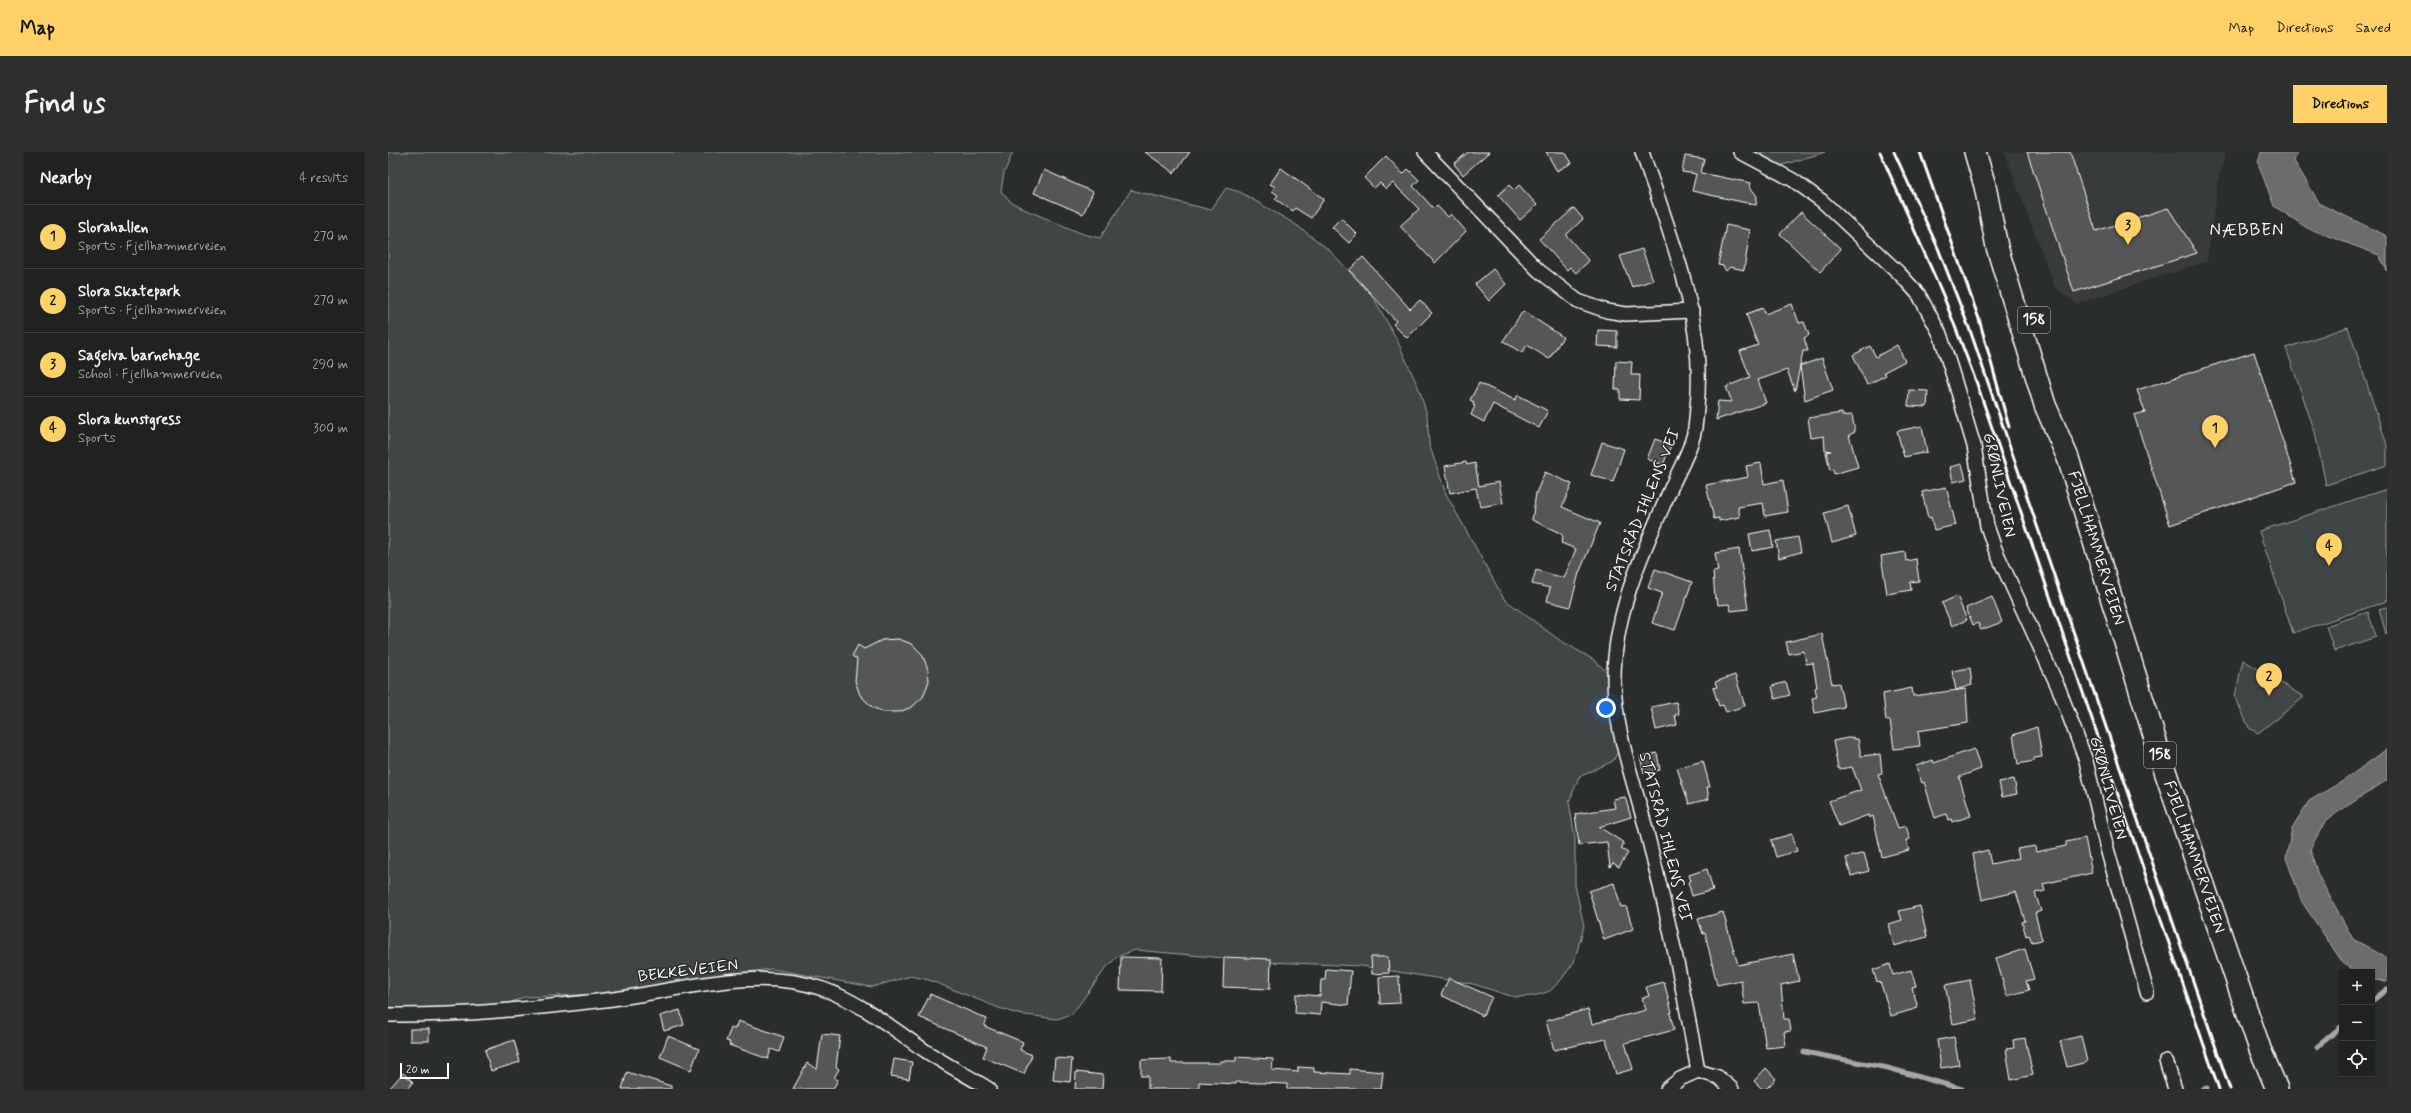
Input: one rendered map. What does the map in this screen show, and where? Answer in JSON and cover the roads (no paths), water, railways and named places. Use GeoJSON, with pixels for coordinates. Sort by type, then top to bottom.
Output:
{"type":"FeatureCollection","features":[{"type":"Feature","properties":{"kind":"main road","name":"FJELLHAMMERVEIEN"},"geometry":{"type":"LineString","coordinates":[[1975,152],[1985,186],[1997,247],[2040,391],[2068,458],[2164,768],[2260,1049]]}},
{"type":"Feature","properties":{"kind":"main road","name":"158"},"geometry":{"type":"LineString","coordinates":[[2260,1049],[2270,1089]]}},
{"type":"Feature","properties":{"kind":"main road","name":"158"},"geometry":{"type":"LineString","coordinates":[[2260,1049],[2277,1089]]}},
{"type":"Feature","properties":{"kind":"street"},"geometry":{"type":"LineString","coordinates":[[1425,152],[1538,270],[1578,302],[1607,311],[1626,314],[1692,311]]}},
{"type":"Feature","properties":{"kind":"street","name":"STATSRÅD IHLENS VEI"},"geometry":{"type":"LineString","coordinates":[[1642,152],[1681,268],[1692,311],[1699,368],[1699,395],[1694,434],[1627,594],[1617,636],[1614,680],[1619,721],[1685,995],[1698,1071]]}},
{"type":"Feature","properties":{"kind":"street","name":"GRØNLIVEIEN"},"geometry":{"type":"LineString","coordinates":[[1740,152],[1793,180],[1822,201],[1899,273],[1919,295],[1937,327],[1974,446],[1987,526],[2007,578],[2059,689],[2086,762],[2106,845],[2147,992]]}},
{"type":"Feature","properties":{"kind":"street","name":"BEKKEVEIEN"},"geometry":{"type":"LineString","coordinates":[[388,1015],[472,1014],[614,998],[716,981],[758,980],[795,982],[824,990],[865,1010],[927,1052],[989,1089]]}},
{"type":"Feature","properties":{"kind":"street"},"geometry":{"type":"LineString","coordinates":[[2166,1061],[2175,1089]]}},
{"type":"Feature","properties":{"kind":"street"},"geometry":{"type":"LineString","coordinates":[[1667,1089],[1680,1079],[1698,1071],[1718,1077],[1732,1089]]}},
{"type":"Feature","properties":{"kind":"waterway"},"geometry":{"type":"LineString","coordinates":[[2375,999],[2387,989]]}},
{"type":"Feature","properties":{"kind":"waterway"},"geometry":{"type":"LineString","coordinates":[[2317,1047],[2339,1029]]}},
{"type":"Feature","properties":{"kind":"waterway"},"geometry":{"type":"LineString","coordinates":[[1804,1052],[1888,1068],[1962,1089]]}},
{"type":"Feature","properties":{"kind":"waterway"},"geometry":{"type":"LineString","coordinates":[[2203,1089],[2207,1088]]}},
{"type":"Feature","properties":{"kind":"railway"},"geometry":{"type":"LineString","coordinates":[[1880,152],[1943,295],[1977,384],[2219,1089]]}},
{"type":"Feature","properties":{"kind":"railway"},"geometry":{"type":"LineString","coordinates":[[1894,152],[1938,248],[1971,333],[2230,1089]]}},
{"type":"Feature","properties":{"kind":"railway"},"geometry":{"type":"LineString","coordinates":[[1920,152],[1979,319],[2009,427]]}},
{"type":"Feature","properties":{"kind":"place","name":"Sagelva barnehage"},"geometry":{"type":"Point","coordinates":[2128,245]}},
{"type":"Feature","properties":{"kind":"place","name":"Slorahallen"},"geometry":{"type":"Point","coordinates":[2215,448]}},
{"type":"Feature","properties":{"kind":"place","name":"Slora kunstgress"},"geometry":{"type":"Point","coordinates":[2329,566]}},
{"type":"Feature","properties":{"kind":"place","name":"Slora Skatepark"},"geometry":{"type":"Point","coordinates":[2269,696]}},
{"type":"Feature","properties":{"kind":"district","name":"NÆBBEN"},"geometry":{"type":"Point","coordinates":[2247,230]}}]}
